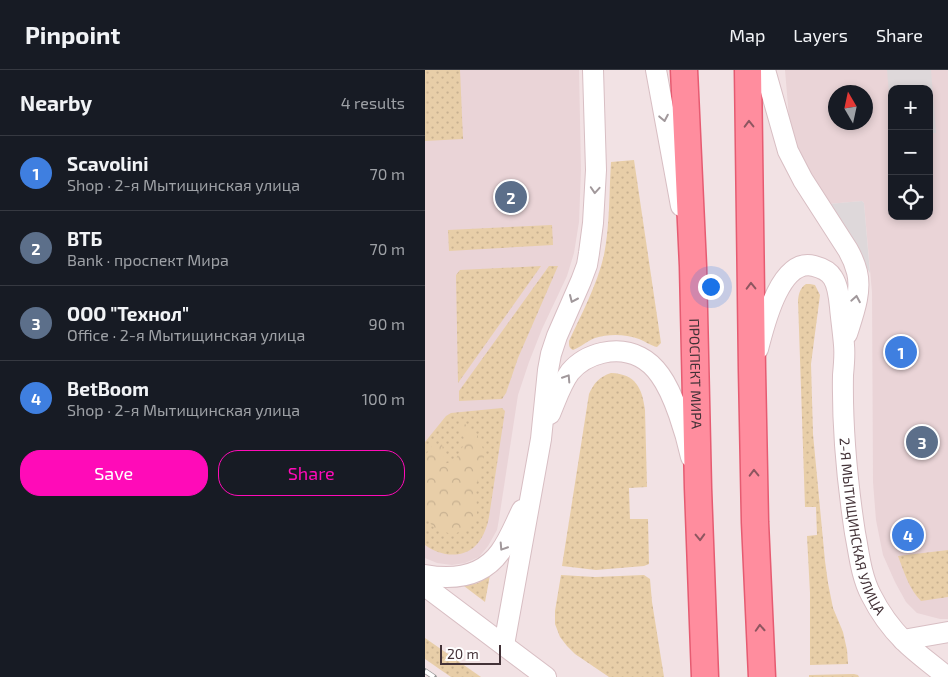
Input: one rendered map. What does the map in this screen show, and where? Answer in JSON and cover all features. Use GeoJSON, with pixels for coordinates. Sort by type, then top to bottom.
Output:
{"type":"FeatureCollection","features":[{"type":"Feature","properties":{"kind":"main road","name":"ПРОСПЕКТ МИРА"},"geometry":{"type":"LineString","coordinates":[[684,70],[693,266],[705,677]]}},
{"type":"Feature","properties":{"kind":"main road"},"geometry":{"type":"LineString","coordinates":[[748,70],[755,522],[762,677]]}},
{"type":"Feature","properties":{"kind":"street"},"geometry":{"type":"LineString","coordinates":[[504,645],[541,439],[551,354],[581,281],[589,253],[596,170],[593,70]]}},
{"type":"Feature","properties":{"kind":"street"},"geometry":{"type":"LineString","coordinates":[[656,70],[659,94],[693,266]]}},
{"type":"Feature","properties":{"kind":"street","name":"2-Я МЫТИЩИНСКАЯ УЛИЦА"},"geometry":{"type":"LineString","coordinates":[[765,70],[788,151],[803,180],[848,250],[858,274],[859,286],[856,304],[844,346]]}},
{"type":"Feature","properties":{"kind":"street","name":"2-Я МЫТИЩИНСКАЯ УЛИЦА"},"geometry":{"type":"LineString","coordinates":[[752,370],[766,320],[784,280],[793,271],[801,267],[812,265],[824,269],[832,277],[837,288],[844,346],[845,457],[849,494],[864,575],[871,594],[883,614],[903,640],[947,677]]}},
{"type":"Feature","properties":{"kind":"street"},"geometry":{"type":"LineString","coordinates":[[541,439],[561,387],[571,372],[582,362],[595,355],[608,351],[625,352],[640,357],[650,364],[667,386],[688,444],[698,488]]}},
{"type":"Feature","properties":{"kind":"street"},"geometry":{"type":"LineString","coordinates":[[425,575],[454,577],[470,574],[485,567],[499,554],[507,541],[532,488]]}},
{"type":"Feature","properties":{"kind":"street"},"geometry":{"type":"LineString","coordinates":[[425,586],[546,677]]}},
{"type":"Feature","properties":{"kind":"street"},"geometry":{"type":"LineString","coordinates":[[903,640],[948,632]]}},
{"type":"Feature","properties":{"kind":"shaded area"},"geometry":{"type":"Polygon","coordinates":[[[425,70],[579,70],[581,170],[579,222],[574,253],[567,276],[542,329],[518,395],[497,530],[479,557],[465,563],[452,565],[437,563],[425,558],[425,70]]]}},
{"type":"Feature","properties":{"kind":"shaded area"},"geometry":{"type":"Polygon","coordinates":[[[785,70],[948,70],[948,619],[940,619],[917,613],[906,602],[883,555],[876,520],[873,482],[872,292],[864,203],[862,201],[828,204],[810,176],[795,142],[789,118],[785,70]]]}},
{"type":"Feature","properties":{"kind":"shaded area"},"geometry":{"type":"Polygon","coordinates":[[[887,70],[931,70],[932,85],[888,85],[887,70]]]}},
{"type":"Feature","properties":{"kind":"shaded area"},"geometry":{"type":"Polygon","coordinates":[[[933,95],[936,133],[933,133],[933,95]]]}},
{"type":"Feature","properties":{"kind":"shaded area"},"geometry":{"type":"Polygon","coordinates":[[[862,201],[864,203],[870,273],[828,204],[862,201]]]}},
{"type":"Feature","properties":{"kind":"green space"},"geometry":{"type":"Polygon","coordinates":[[[425,70],[460,70],[463,139],[425,141],[425,70]]]}},
{"type":"Feature","properties":{"kind":"green space"},"geometry":{"type":"Polygon","coordinates":[[[634,160],[661,343],[657,347],[634,337],[611,335],[595,338],[573,350],[569,347],[569,341],[593,288],[604,255],[611,162],[634,160]]]}},
{"type":"Feature","properties":{"kind":"green space"},"geometry":{"type":"Polygon","coordinates":[[[552,225],[553,245],[449,251],[448,230],[552,225]]]}},
{"type":"Feature","properties":{"kind":"green space"},"geometry":{"type":"Polygon","coordinates":[[[541,266],[458,383],[456,275],[460,270],[541,266]]]}},
{"type":"Feature","properties":{"kind":"green space"},"geometry":{"type":"Polygon","coordinates":[[[549,266],[558,266],[502,399],[459,401],[459,391],[549,266]]]}},
{"type":"Feature","properties":{"kind":"green space"},"geometry":{"type":"Polygon","coordinates":[[[806,284],[815,285],[820,295],[811,364],[813,434],[828,583],[833,608],[843,632],[848,664],[810,665],[810,593],[807,536],[817,535],[816,507],[805,507],[798,300],[802,287],[806,284]]]}},
{"type":"Feature","properties":{"kind":"green space"},"geometry":{"type":"Polygon","coordinates":[[[611,373],[620,374],[632,379],[640,389],[644,402],[647,487],[629,488],[630,519],[648,519],[649,564],[596,570],[562,566],[589,394],[597,381],[611,373]]]}},
{"type":"Feature","properties":{"kind":"green space"},"geometry":{"type":"Polygon","coordinates":[[[502,408],[505,411],[489,517],[484,534],[473,548],[461,554],[455,555],[436,551],[425,545],[425,442],[446,416],[451,413],[502,408]]]}},
{"type":"Feature","properties":{"kind":"green space"},"geometry":{"type":"Polygon","coordinates":[[[460,420],[477,434],[485,454],[476,485],[477,516],[472,525],[453,535],[433,527],[425,515],[425,456],[432,446],[442,444],[445,464],[455,460],[466,441],[460,432],[460,420]]]}},
{"type":"Feature","properties":{"kind":"green space"},"geometry":{"type":"Polygon","coordinates":[[[948,550],[948,597],[921,601],[910,586],[898,556],[948,550]]]}},
{"type":"Feature","properties":{"kind":"green space"},"geometry":{"type":"Polygon","coordinates":[[[490,575],[485,602],[464,586],[478,583],[490,575]]]}},
{"type":"Feature","properties":{"kind":"green space"},"geometry":{"type":"Polygon","coordinates":[[[561,575],[595,577],[644,575],[650,579],[664,677],[609,677],[575,654],[560,637],[555,624],[555,611],[561,575]]]}},
{"type":"Feature","properties":{"kind":"green space"},"geometry":{"type":"Polygon","coordinates":[[[425,638],[481,677],[451,677],[425,659],[425,638]]]}},
{"type":"Feature","properties":{"kind":"green space"},"geometry":{"type":"Polygon","coordinates":[[[854,674],[859,677],[809,677],[809,675],[854,674]]]}},
{"type":"Feature","properties":{"kind":"railway"},"geometry":{"type":"LineString","coordinates":[[425,671],[434,677]]}},
{"type":"Feature","properties":{"kind":"place","name":"ВТБ"},"geometry":{"type":"Point","coordinates":[511,197]}},
{"type":"Feature","properties":{"kind":"place","name":"Scavolini"},"geometry":{"type":"Point","coordinates":[901,352]}},
{"type":"Feature","properties":{"kind":"place","name":"ООО \"Технол\""},"geometry":{"type":"Point","coordinates":[922,442]}},
{"type":"Feature","properties":{"kind":"place","name":"BetBoom"},"geometry":{"type":"Point","coordinates":[908,535]}}]}
